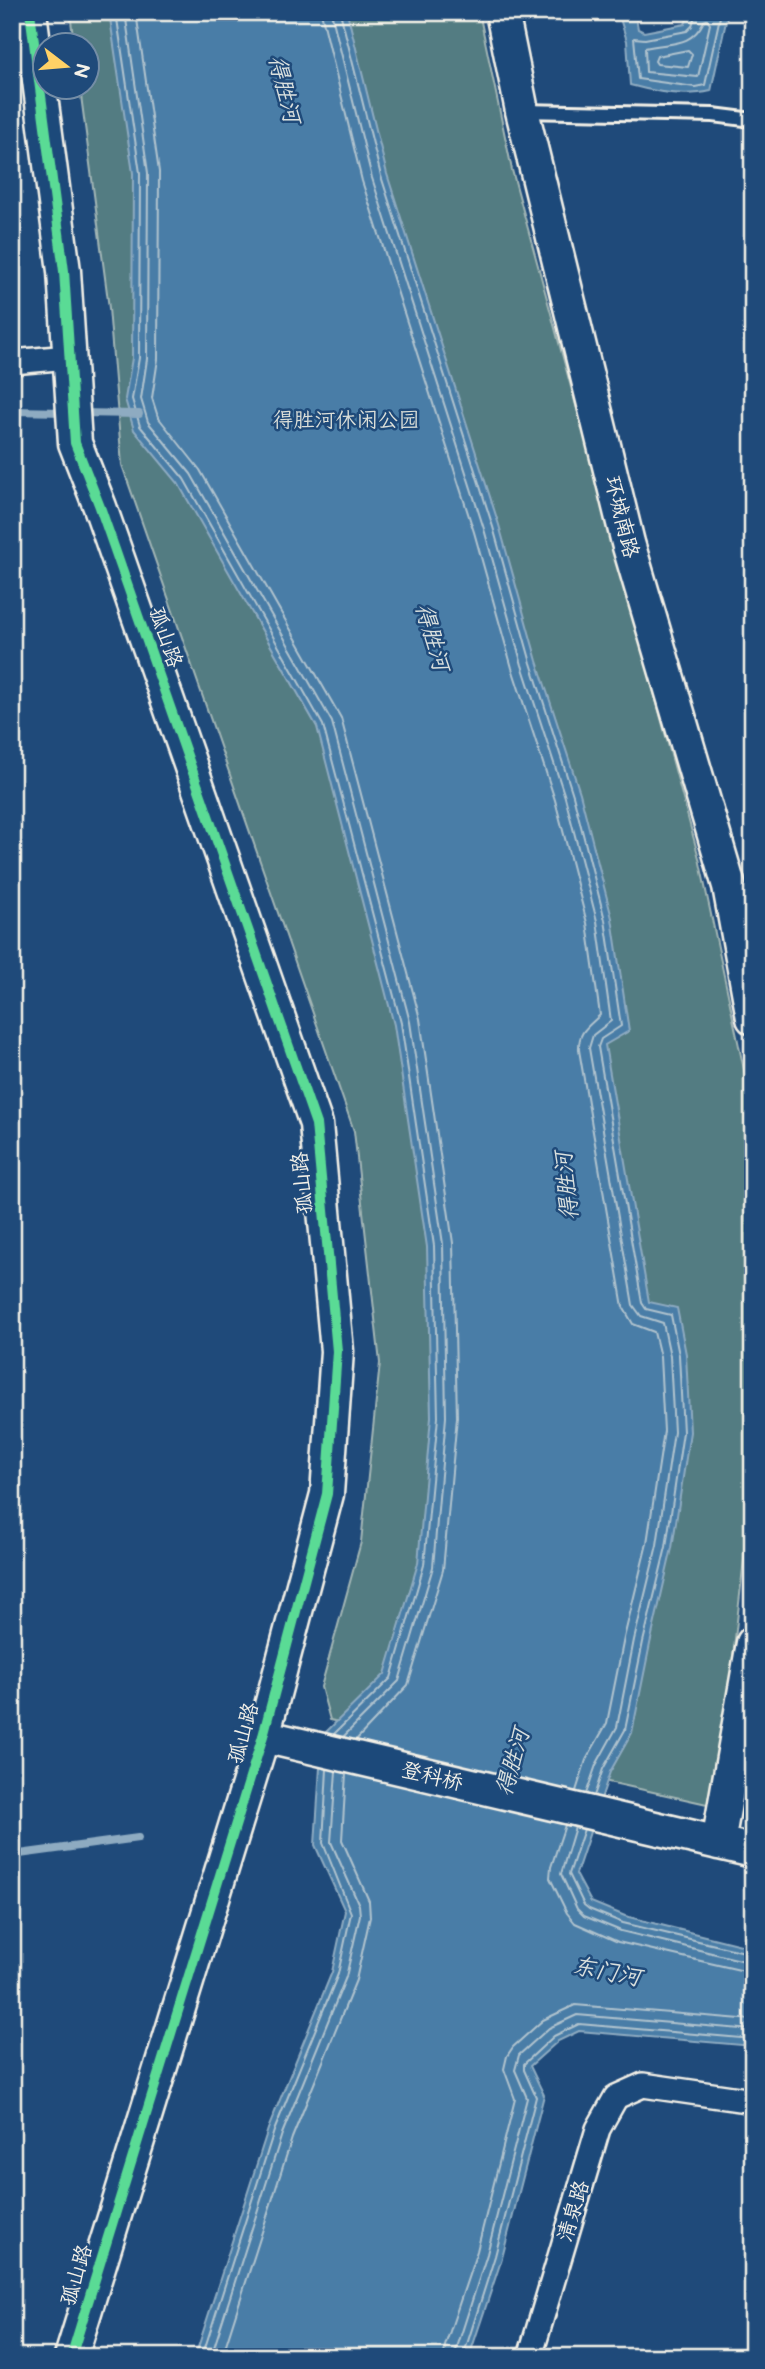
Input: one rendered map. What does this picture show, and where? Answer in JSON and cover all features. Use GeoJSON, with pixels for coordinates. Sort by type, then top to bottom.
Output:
{"type":"FeatureCollection","features":[{"type":"Feature","properties":{"kind":"street","name":"孤山路"},"geometry":{"type":"LineString","coordinates":[[30,12],[64,271],[75,443],[100,507],[316,1124],[337,1351],[327,1494],[262,1736],[71,2357]]}},
{"type":"Feature","properties":{"kind":"street","name":"环城南路"},"geometry":{"type":"LineString","coordinates":[[502,12],[522,111],[628,542],[729,886],[753,1018]]}},
{"type":"Feature","properties":{"kind":"street"},"geometry":{"type":"LineString","coordinates":[[12,362],[69,358]]}},
{"type":"Feature","properties":{"kind":"street"},"geometry":{"type":"LineString","coordinates":[[718,1843],[753,1643]]}},
{"type":"Feature","properties":{"kind":"street","name":"登科桥"},"geometry":{"type":"LineString","coordinates":[[262,1736],[753,1851]]}},
{"type":"Feature","properties":{"kind":"street","name":"清泉路"},"geometry":{"type":"LineString","coordinates":[[530,2357],[598,2129],[615,2098],[643,2085],[753,2101]]}},
{"type":"Feature","properties":{"kind":"lane"},"geometry":{"type":"LineString","coordinates":[[522,111],[713,115],[753,120]]}},
{"type":"Feature","properties":{"kind":"green space","name":"得胜河休闲公园"},"geometry":{"type":"Polygon","coordinates":[[[70,12],[479,12],[512,170],[699,858],[753,1112],[753,1480],[716,1806],[330,1720],[321,1687],[361,1542],[380,1363],[354,1131],[122,465],[109,308],[82,102],[102,102],[102,32],[72,32],[70,12]]]}},
{"type":"Feature","properties":{"kind":"water","name":"得胜河休闲公园"},"geometry":{"type":"Polygon","coordinates":[[[109,12],[347,12],[387,174],[499,525],[537,661],[580,793],[612,918],[629,1031],[605,1045],[649,1302],[677,1308],[686,1354],[690,1432],[672,1548],[632,1733],[610,1772],[576,1874],[591,1902],[625,1916],[753,1948],[753,2046],[579,2031],[558,2041],[530,2066],[544,2095],[502,2258],[469,2357],[195,2357],[268,2129],[332,1972],[345,1911],[315,1845],[322,1736],[385,1674],[418,1563],[431,1417],[427,1247],[394,1025],[317,727],[178,483],[134,430],[125,399],[132,358],[133,173],[109,12]]]}},
{"type":"Feature","properties":{"kind":"water"},"geometry":{"type":"Polygon","coordinates":[[[618,12],[635,12],[638,29],[644,32],[685,24],[690,12],[728,12],[711,91],[670,93],[630,85],[627,41],[618,12]]]}},
{"type":"Feature","properties":{"kind":"waterway"},"geometry":{"type":"LineString","coordinates":[[12,411],[65,412]]}},
{"type":"Feature","properties":{"kind":"waterway"},"geometry":{"type":"LineString","coordinates":[[78,413],[139,414]]}},
{"type":"Feature","properties":{"kind":"waterway"},"geometry":{"type":"LineString","coordinates":[[12,1855],[138,1838]]}},
{"type":"Feature","properties":{"kind":"cycle path"},"geometry":{"type":"LineString","coordinates":[[30,12],[64,271],[75,443],[100,507],[316,1124],[337,1351],[327,1494],[263,1736],[71,2357]]}},
{"type":"Feature","properties":{"kind":"water label","name":"得胜河"},"geometry":{"type":"Point","coordinates":[285,89]}},
{"type":"Feature","properties":{"kind":"water label","name":"得胜河"},"geometry":{"type":"Point","coordinates":[433,637]}},
{"type":"Feature","properties":{"kind":"water label","name":"得胜河"},"geometry":{"type":"Point","coordinates":[566,1186]}},
{"type":"Feature","properties":{"kind":"water label","name":"得胜河"},"geometry":{"type":"Point","coordinates":[512,1762]}},
{"type":"Feature","properties":{"kind":"water label","name":"东门河"},"geometry":{"type":"Point","coordinates":[607,1971]}}]}
